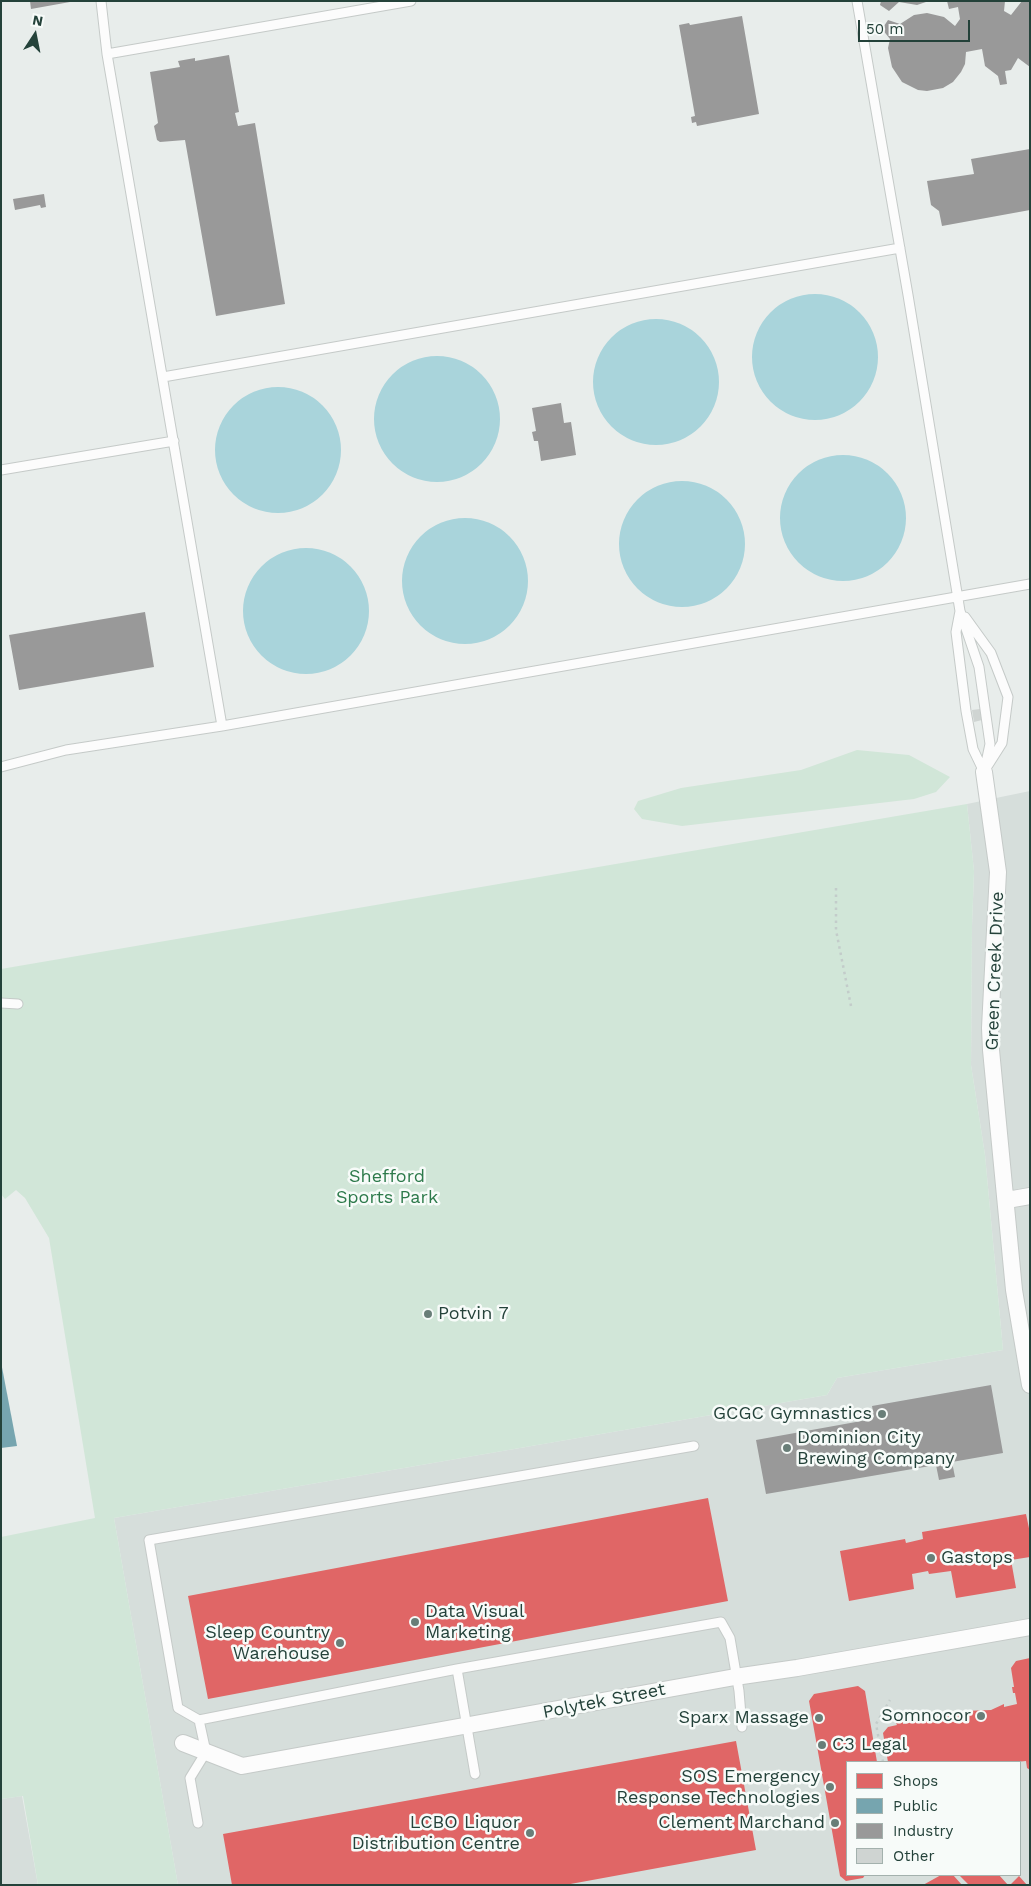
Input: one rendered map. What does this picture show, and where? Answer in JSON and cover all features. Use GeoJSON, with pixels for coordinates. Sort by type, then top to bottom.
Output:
{"type":"FeatureCollection","features":[{"type":"Feature","properties":{"kind":"street","name":"Green Creek Drive"},"geometry":{"type":"LineString","coordinates":[[984,772],[998,872],[990,1028],[1014,1290],[1030,1385]]}},
{"type":"Feature","properties":{"kind":"street"},"geometry":{"type":"LineString","coordinates":[[1007,1200],[1030,1196]]}},
{"type":"Feature","properties":{"kind":"street","name":"Polytek Street"},"geometry":{"type":"LineString","coordinates":[[183,1742],[242,1766],[736,1677],[1030,1628]]}},
{"type":"Feature","properties":{"kind":"lane"},"geometry":{"type":"LineString","coordinates":[[101,1],[107,54],[222,726]]}},
{"type":"Feature","properties":{"kind":"lane"},"geometry":{"type":"LineString","coordinates":[[107,54],[411,1]]}},
{"type":"Feature","properties":{"kind":"lane"},"geometry":{"type":"LineString","coordinates":[[856,1],[900,248],[960,611],[979,667],[990,749],[984,772]]}},
{"type":"Feature","properties":{"kind":"lane"},"geometry":{"type":"LineString","coordinates":[[163,377],[900,248]]}},
{"type":"Feature","properties":{"kind":"lane"},"geometry":{"type":"LineString","coordinates":[[1,470],[174,441]]}},
{"type":"Feature","properties":{"kind":"lane"},"geometry":{"type":"LineString","coordinates":[[1,767],[66,750],[222,726],[1030,584]]}},
{"type":"Feature","properties":{"kind":"lane"},"geometry":{"type":"LineString","coordinates":[[960,611],[991,653],[1008,697],[1002,743],[984,772]]}},
{"type":"Feature","properties":{"kind":"lane"},"geometry":{"type":"LineString","coordinates":[[960,611],[956,632],[966,711],[973,749],[984,772]]}},
{"type":"Feature","properties":{"kind":"lane"},"geometry":{"type":"LineString","coordinates":[[1,1003],[18,1004]]}},
{"type":"Feature","properties":{"kind":"lane"},"geometry":{"type":"LineString","coordinates":[[694,1446],[149,1540],[178,1708],[199,1720],[457,1669],[721,1622],[730,1638],[739,1691],[742,1727]]}},
{"type":"Feature","properties":{"kind":"lane"},"geometry":{"type":"LineString","coordinates":[[457,1669],[475,1774]]}},
{"type":"Feature","properties":{"kind":"lane"},"geometry":{"type":"LineString","coordinates":[[198,1823],[190,1778],[206,1752],[199,1720]]}},
{"type":"Feature","properties":{"kind":"path"},"geometry":{"type":"LineString","coordinates":[[836,888],[836,930],[851,1006]]}},
{"type":"Feature","properties":{"kind":"path"},"geometry":{"type":"LineString","coordinates":[[883,1761],[876,1724],[890,1700]]}},
{"type":"Feature","properties":{"kind":"shaded area"},"geometry":{"type":"Polygon","coordinates":[[[1030,791],[1030,1885],[178,1885],[114,1518],[827,1395],[837,1378],[1003,1350],[985,1155],[971,1065],[974,871],[967,804],[1030,791]]]}},
{"type":"Feature","properties":{"kind":"shaded area"},"geometry":{"type":"Polygon","coordinates":[[[22,1796],[38,1885],[1,1885],[1,1799],[22,1796]]]}},
{"type":"Feature","properties":{"kind":"green space"},"geometry":{"type":"Polygon","coordinates":[[[857,750],[909,755],[950,777],[936,792],[914,799],[682,826],[642,819],[634,809],[638,801],[681,788],[801,770],[857,750]]]}},
{"type":"Feature","properties":{"kind":"green space","name":"Shefford Sports Park"},"geometry":{"type":"Polygon","coordinates":[[[967,804],[974,871],[971,1065],[985,1155],[1003,1350],[837,1378],[827,1395],[114,1518],[178,1885],[38,1885],[23,1796],[1,1799],[1,1537],[95,1518],[49,1238],[25,1198],[16,1190],[5,1199],[1,1194],[1,969],[967,804]]]}},
{"type":"Feature","properties":{"kind":"water"},"geometry":{"type":"Polygon","coordinates":[[[815,294],[839,299],[850,304],[860,312],[868,322],[873,333],[878,357],[873,381],[868,392],[860,402],[850,410],[839,415],[815,420],[791,415],[780,410],[770,402],[762,392],[757,381],[752,357],[757,333],[762,322],[770,312],[780,304],[791,299],[815,294]]]}},
{"type":"Feature","properties":{"kind":"water"},"geometry":{"type":"Polygon","coordinates":[[[656,319],[680,324],[691,329],[701,337],[709,347],[714,358],[719,382],[714,406],[709,417],[701,427],[691,435],[680,440],[656,445],[632,440],[621,435],[611,427],[603,417],[598,406],[593,382],[598,358],[603,347],[611,337],[621,329],[632,324],[656,319]]]}},
{"type":"Feature","properties":{"kind":"water"},"geometry":{"type":"Polygon","coordinates":[[[437,356],[461,360],[482,374],[496,395],[500,419],[496,443],[482,464],[461,478],[437,482],[413,478],[392,464],[378,443],[374,419],[378,395],[392,374],[413,360],[437,356]]]}},
{"type":"Feature","properties":{"kind":"water"},"geometry":{"type":"Polygon","coordinates":[[[278,387],[302,392],[313,397],[323,405],[331,415],[336,426],[341,450],[336,474],[331,485],[323,495],[313,503],[302,508],[278,513],[254,508],[243,503],[233,495],[225,485],[220,474],[215,450],[220,426],[225,415],[233,405],[243,397],[254,392],[278,387]]]}},
{"type":"Feature","properties":{"kind":"water"},"geometry":{"type":"Polygon","coordinates":[[[843,455],[867,459],[888,473],[902,494],[906,518],[902,542],[888,563],[867,577],[843,581],[819,577],[798,563],[784,542],[780,518],[784,494],[798,473],[819,459],[843,455]]]}},
{"type":"Feature","properties":{"kind":"water"},"geometry":{"type":"Polygon","coordinates":[[[682,481],[706,485],[727,499],[741,520],[745,544],[741,568],[727,589],[706,603],[682,607],[658,603],[637,589],[623,568],[619,544],[623,520],[637,499],[658,485],[682,481]]]}},
{"type":"Feature","properties":{"kind":"water"},"geometry":{"type":"Polygon","coordinates":[[[465,518],[489,523],[500,528],[510,536],[518,546],[523,557],[528,581],[523,605],[518,616],[510,626],[500,634],[489,639],[465,644],[441,639],[430,634],[420,626],[412,616],[407,605],[402,581],[407,557],[412,546],[420,536],[430,528],[441,523],[465,518]]]}},
{"type":"Feature","properties":{"kind":"water"},"geometry":{"type":"Polygon","coordinates":[[[306,548],[330,552],[351,566],[365,587],[369,611],[365,635],[351,656],[330,670],[306,674],[282,670],[261,656],[247,635],[243,611],[247,587],[261,566],[282,552],[306,548]]]}},
{"type":"Feature","properties":{"kind":"building: Shops"},"geometry":{"type":"Polygon","coordinates":[[[708,1498],[728,1601],[208,1699],[188,1596],[708,1498]]]}},
{"type":"Feature","properties":{"kind":"building: Shops","name":"Gastops"},"geometry":{"type":"Polygon","coordinates":[[[1026,1514],[1030,1533],[1030,1557],[1011,1560],[1016,1588],[956,1598],[951,1571],[929,1574],[928,1571],[912,1574],[914,1589],[849,1601],[840,1551],[905,1539],[906,1543],[923,1539],[922,1532],[1026,1514]]]}},
{"type":"Feature","properties":{"kind":"building: Shops"},"geometry":{"type":"Polygon","coordinates":[[[1030,1658],[1030,1770],[1027,1768],[1026,1761],[888,1761],[883,1733],[888,1727],[897,1725],[896,1723],[903,1722],[903,1724],[930,1719],[930,1717],[937,1716],[938,1718],[964,1713],[964,1711],[991,1710],[1004,1704],[1004,1707],[1017,1704],[1012,1687],[1014,1687],[1011,1668],[1016,1661],[1030,1658]]]}},
{"type":"Feature","properties":{"kind":"building: Shops"},"geometry":{"type":"Polygon","coordinates":[[[858,1686],[865,1691],[877,1761],[846,1761],[846,1876],[864,1876],[863,1878],[846,1881],[840,1876],[809,1701],[814,1694],[858,1686]]]}},
{"type":"Feature","properties":{"kind":"building: Shops"},"geometry":{"type":"Polygon","coordinates":[[[736,1741],[756,1850],[565,1885],[232,1885],[223,1834],[736,1741]]]}},
{"type":"Feature","properties":{"kind":"building: Shops"},"geometry":{"type":"Polygon","coordinates":[[[939,1876],[954,1876],[962,1885],[923,1885],[939,1876]]]}},
{"type":"Feature","properties":{"kind":"building: Shops"},"geometry":{"type":"Polygon","coordinates":[[[960,1876],[1000,1876],[1008,1885],[969,1885],[960,1876]]]}},
{"type":"Feature","properties":{"kind":"building: Shops"},"geometry":{"type":"Polygon","coordinates":[[[1019,1876],[1027,1885],[1010,1885],[1019,1876]]]}},
{"type":"Feature","properties":{"kind":"building: Public"},"geometry":{"type":"Polygon","coordinates":[[[1,1362],[17,1446],[1,1448],[1,1362]]]}},
{"type":"Feature","properties":{"kind":"building: Industry"},"geometry":{"type":"Polygon","coordinates":[[[30,1],[70,1],[70,2],[31,9],[30,1]]]}},
{"type":"Feature","properties":{"kind":"building: Industry"},"geometry":{"type":"Polygon","coordinates":[[[881,1],[929,1],[917,5],[899,2],[889,11],[880,5],[881,1]]]}},
{"type":"Feature","properties":{"kind":"building: Industry"},"geometry":{"type":"Polygon","coordinates":[[[947,1],[1005,1],[1004,11],[1011,15],[1022,1],[1030,1],[1030,67],[1018,58],[1011,70],[1005,71],[1007,84],[1000,85],[998,76],[985,66],[982,49],[966,52],[965,64],[961,72],[953,82],[943,88],[927,91],[918,90],[902,82],[892,67],[888,48],[890,39],[882,29],[888,20],[900,24],[914,15],[927,13],[944,17],[955,26],[960,19],[958,7],[949,9],[947,1]]]}},
{"type":"Feature","properties":{"kind":"building: Industry"},"geometry":{"type":"Polygon","coordinates":[[[742,16],[759,114],[697,126],[696,122],[692,123],[691,117],[695,116],[679,25],[689,23],[690,25],[742,16]]]}},
{"type":"Feature","properties":{"kind":"building: Industry"},"geometry":{"type":"Polygon","coordinates":[[[229,55],[239,112],[235,113],[238,126],[255,123],[285,304],[216,316],[185,140],[160,142],[157,140],[154,126],[158,123],[150,72],[180,67],[178,61],[195,58],[195,61],[229,55]]]}},
{"type":"Feature","properties":{"kind":"building: Industry"},"geometry":{"type":"Polygon","coordinates":[[[1030,149],[1030,210],[942,226],[939,211],[931,205],[927,181],[974,174],[971,159],[1030,149]]]}},
{"type":"Feature","properties":{"kind":"building: Industry"},"geometry":{"type":"Polygon","coordinates":[[[44,194],[46,207],[41,208],[40,205],[15,210],[13,199],[44,194]]]}},
{"type":"Feature","properties":{"kind":"building: Industry"},"geometry":{"type":"Polygon","coordinates":[[[561,403],[564,423],[571,422],[576,455],[541,461],[538,441],[534,441],[532,432],[536,431],[532,408],[561,403]]]}},
{"type":"Feature","properties":{"kind":"building: Industry"},"geometry":{"type":"Polygon","coordinates":[[[145,612],[154,667],[19,690],[9,635],[145,612]]]}},
{"type":"Feature","properties":{"kind":"building: Industry"},"geometry":{"type":"Polygon","coordinates":[[[991,1385],[1003,1453],[952,1462],[955,1477],[939,1480],[936,1465],[766,1494],[756,1440],[867,1420],[866,1418],[874,1417],[872,1406],[991,1385]]]}},
{"type":"Feature","properties":{"kind":"building: Other"},"geometry":{"type":"Polygon","coordinates":[[[980,709],[982,720],[974,722],[972,710],[980,709]]]}},
{"type":"Feature","properties":{"kind":"place","name":"Potvin 7"},"geometry":{"type":"Point","coordinates":[428,1314]}},
{"type":"Feature","properties":{"kind":"place","name":"GCGC Gymnastics"},"geometry":{"type":"Point","coordinates":[882,1414]}},
{"type":"Feature","properties":{"kind":"place","name":"Dominion City Brewing Company"},"geometry":{"type":"Point","coordinates":[787,1448]}},
{"type":"Feature","properties":{"kind":"place","name":"Gastops"},"geometry":{"type":"Point","coordinates":[931,1558]}},
{"type":"Feature","properties":{"kind":"place","name":"Data Visual Marketing"},"geometry":{"type":"Point","coordinates":[415,1622]}},
{"type":"Feature","properties":{"kind":"place","name":"Sleep Country Warehouse"},"geometry":{"type":"Point","coordinates":[340,1643]}},
{"type":"Feature","properties":{"kind":"place","name":"Somnocor"},"geometry":{"type":"Point","coordinates":[981,1716]}},
{"type":"Feature","properties":{"kind":"place","name":"Sparx Massage"},"geometry":{"type":"Point","coordinates":[819,1718]}},
{"type":"Feature","properties":{"kind":"place","name":"C3 Legal"},"geometry":{"type":"Point","coordinates":[822,1745]}},
{"type":"Feature","properties":{"kind":"place","name":"SOS Emergency Response Technologies"},"geometry":{"type":"Point","coordinates":[830,1787]}},
{"type":"Feature","properties":{"kind":"place","name":"Clement Marchand"},"geometry":{"type":"Point","coordinates":[835,1823]}},
{"type":"Feature","properties":{"kind":"place","name":"LCBO Liquor Distribution Centre"},"geometry":{"type":"Point","coordinates":[530,1833]}}]}
